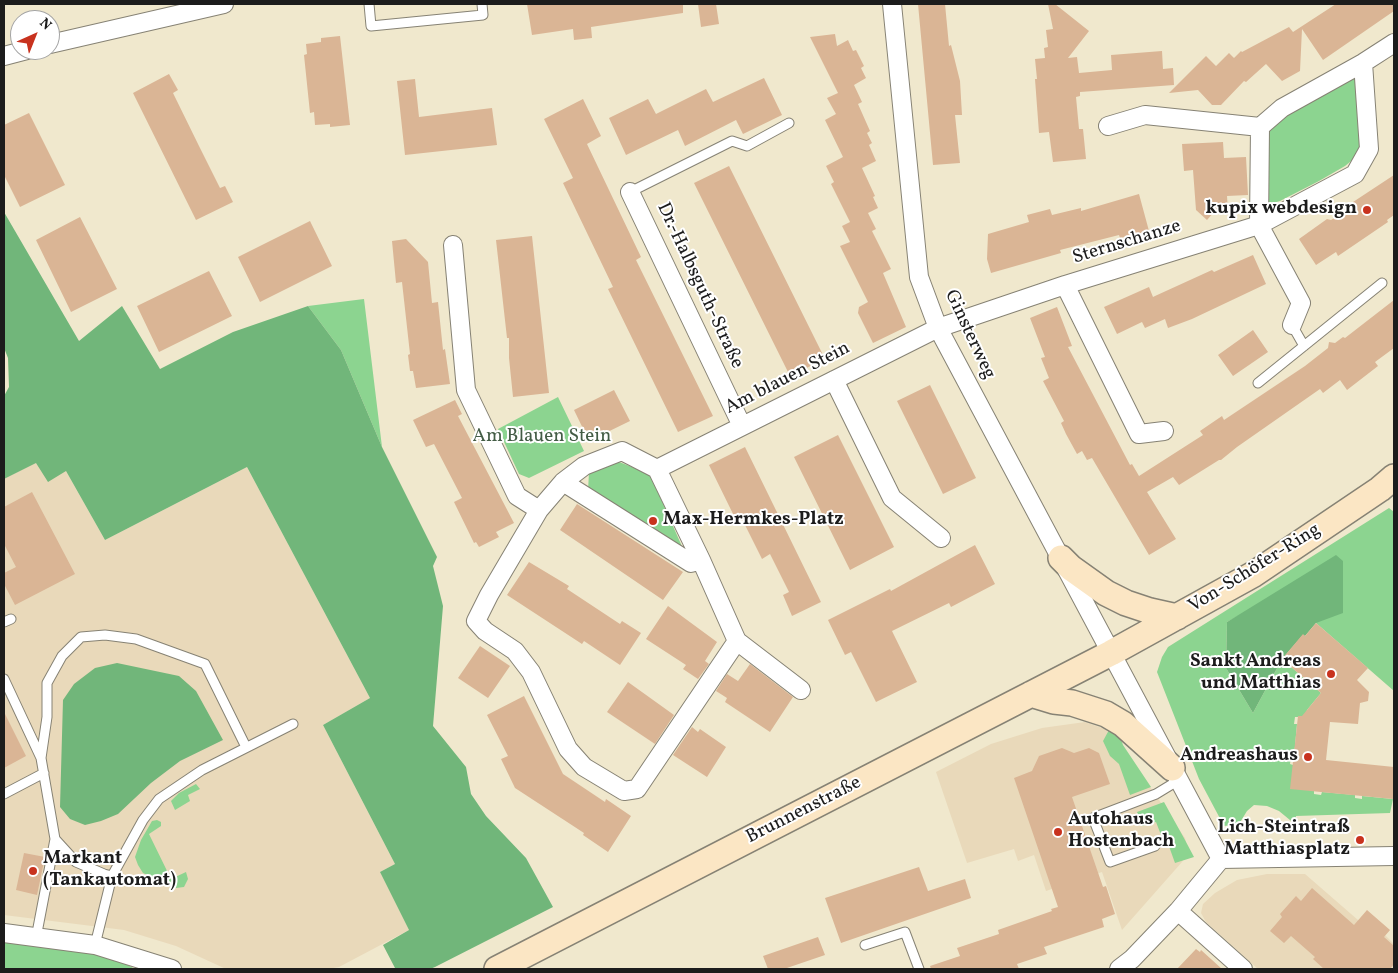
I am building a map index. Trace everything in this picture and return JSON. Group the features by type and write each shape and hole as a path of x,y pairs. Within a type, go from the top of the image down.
{"main road":[{"name":"Von-Schöfer-Ring","path":"1112,653 1254,574 1380,489 1394,477"},
{"path":"1061,558 1093,584 1119,600 1150,612 1177,617"},
{"name":"Brunnenstraße","path":"497,969 1112,653"},
{"path":"1031,694 1072,703 1106,714 1129,729 1176,774"}],"street":[{"path":"60,42 224,4"},
{"name":"Ginsterweg","path":"892,4 920,277 938,328 1221,859"},
{"path":"1108,126 1145,115 1260,127 1282,108 1363,63 1394,43"},
{"name":"Sternschanze","path":"938,328 1065,285 1259,225 1355,174 1369,149 1363,63"},
{"path":"1260,127 1259,225 1301,303 1292,325"},
{"name":"Dr.-Halbsguth-Straße","path":"630,192 742,426"},
{"path":"453,244 466,390 517,496 539,510"},
{"name":"Sternschanze","path":"1065,285 1139,434 1164,431"},
{"name":"Am blauen Stein","path":"657,469 938,328"},
{"path":"834,380 892,498 941,538"},
{"path":"737,642 637,789 624,790 584,767 568,749 531,672 515,651 485,631 476,621 489,595 539,510 563,482 584,466 622,451 657,469 701,560 737,642 802,690"},
{"path":"563,482 691,563 701,560"},
{"path":"1119,969 1132,959 1178,911 1221,859 1394,856"},
{"path":"1178,911 1243,969"},
{"path":"4,934 95,945 172,969"}],"lane":[{"path":"369,4 371,26 483,15 482,4"},
{"path":"630,192 732,142 746,146 789,123"},
{"path":"1258,383 1382,283"},
{"path":"1292,325 1304,346"},
{"path":"41,758 47,717 47,683 62,656 81,637 105,635 136,638 205,664 246,747"},
{"path":"4,679 41,758 55,839 36,938"},
{"path":"95,945 112,876 143,820 158,800 202,770 293,724"},
{"path":"4,794 44,773"},
{"path":"1155,846 1110,862 1093,818 1156,794 1176,774"},
{"path":"55,839 76,862 112,876"},
{"path":"865,945 905,932 919,969"}],"shaded area":[{"path":"36,462 66,471 105,540 247,467 370,698 323,725 395,864 380,872 409,930 339,967 328,969 226,969 176,946 124,930 4,915 4,479"},
{"path":"1085,722 1105,729 1118,740 1185,838 1188,851 1182,862 1122,930 1102,872 1046,891 1034,855 1018,861 1014,849 967,863 936,772 991,744 1042,728"},
{"path":"1267,874 1305,874 1358,920 1390,930 1385,935 1394,944 1394,966 1391,969 1258,969 1206,922 1201,913 1203,904 1215,893 1237,880"}],"green space":[{"path":"1352,77 1355,78 1360,137 1359,150 1355,158 1319,181 1280,201 1268,203 1266,146 1268,135 1275,121"},
{"path":"4,212 79,341 122,306 160,369 233,332 308,306 341,350 382,447 437,557 433,566 443,606 433,726 466,767 471,794 486,816 526,858 553,907 430,969 395,968 383,945 409,930 380,872 395,864 323,725 370,698 247,467 105,540 66,471 48,482 36,463 4,479 4,396 9,387 8,358 4,348"},
{"path":"364,299 382,447 341,350 308,306"},
{"name":"Am Blauen Stein","path":"558,397 584,451 529,478 519,474 498,429"},
{"name":"Max-Hermkes-Platz","path":"614,460 650,474 684,551 588,491 589,472"},
{"path":"1389,508 1394,512 1394,691 1316,623 1249,610 1227,622 1226,668 1253,713 1282,659 1321,693 1307,710 1306,717 1295,717 1294,724 1297,724 1294,757 1291,757 1290,764 1293,765 1314,791 1314,794 1321,795 1322,792 1355,795 1355,798 1362,799 1362,796 1393,799 1390,813 1296,816 1296,825 1279,811 1267,806 1254,805 1247,811 1239,824 1224,826 1199,779 1157,672 1162,657 1168,647"},
{"path":"1336,555 1343,561 1343,613 1316,623 1305,636 1303,635 1282,659 1253,713 1226,668 1227,622"},
{"path":"117,663 179,676 196,691 223,740 180,761 151,783 118,814 85,825 70,819 60,807 63,700 74,684 95,668"},
{"path":"1109,730 1117,735 1151,787 1130,795 1119,764 1110,756 1103,741"},
{"path":"196,784 200,789 188,795 190,801 175,810 171,801 179,793"},
{"path":"1164,802 1194,857 1175,863 1166,838 1161,835 1156,822 1142,826 1137,812"},
{"path":"157,820 161,822 161,826 149,834 171,879 186,872 188,879 184,887 176,888 143,873 138,865 135,857 141,840 152,821"},
{"path":"4,940 111,956 135,969 4,969"}],"building":[{"path":"527,4 683,4 683,13 591,27 592,38 574,40 573,29 532,35"},
{"path":"698,4 716,4 719,24 701,27"},
{"path":"918,4 945,4 949,46 951,45 960,81 962,115 955,115 960,163 933,165"},
{"path":"1048,4 1055,4 1089,31 1068,58 1077,57 1079,73 1112,70 1111,55 1162,51 1163,69 1173,68 1174,85 1080,92 1080,96 1076,97 1079,129 1083,129 1086,159 1053,162 1049,132 1039,133 1035,59 1045,58 1044,48 1048,47 1046,30 1053,29"},
{"path":"1336,4 1394,4 1394,11 1323,60 1302,29 1300,71 1282,81 1266,64 1246,82 1244,81 1221,105 1212,105 1198,90 1169,93 1206,56 1216,66 1229,53 1234,58 1241,51 1289,27 1293,32"},
{"path":"835,34 837,46 848,40 853,51 856,50 864,66 861,68 866,78 854,85 862,102 858,104 870,131 867,133 872,143 869,145 876,161 862,168 875,196 873,197 878,208 868,213 876,229 872,231 891,269 883,273 906,327 873,343 858,313 859,307 868,302 840,246 850,242 842,226 850,222 831,184 834,182 826,166 843,157 825,120 836,114 827,98 838,93 810,37"},
{"path":"340,36 350,125 330,127 330,124 315,125 314,112 310,113 304,55 307,54 306,44 321,42 321,38"},
{"path":"169,74 178,90 173,93 220,188 225,186 233,202 196,220 133,93"},
{"path":"764,78 782,115 743,134 736,120 685,146 678,130 626,155 609,118 648,99 656,114 706,89 713,102"},
{"path":"415,79 419,117 492,108 497,145 405,155 397,81"},
{"path":"583,99 601,136 587,144 641,257 636,260 713,416 678,432 608,289 613,287 563,183 573,178 544,119"},
{"path":"29,113 65,185 20,207 4,175 4,125"},
{"path":"1223,142 1224,158 1246,157 1248,195 1227,196 1228,212 1214,212 1207,220 1196,210 1193,170 1184,171 1182,144"},
{"path":"729,166 825,359 790,376 694,183"},
{"path":"1394,175 1394,215 1387,220 1388,222 1338,256 1336,252 1316,265 1299,239 1327,219 1331,220 1352,206 1350,204"},
{"path":"1139,194 1149,231 1120,238 1119,235 1060,250 1061,253 991,273 987,259 988,234 1029,222 1027,215 1050,209 1052,215 1081,208 1081,211"},
{"path":"80,217 117,289 71,312 36,240"},
{"path":"310,221 332,266 260,302 238,257"},
{"path":"532,236 549,393 513,397 509,338 507,338 496,240"},
{"path":"406,239 428,262 432,303 438,302 443,350 445,349 450,384 416,388 413,371 410,371 408,355 410,354 402,282 396,283 392,241"},
{"path":"1253,255 1266,284 1192,319 1168,328 1165,319 1145,328 1142,322 1117,334 1104,307 1149,287 1153,297 1212,270 1214,272"},
{"path":"209,271 232,316 159,352 137,306"},
{"path":"1394,300 1394,348 1375,362 1378,366 1347,390 1340,380 1323,393 1320,389 1221,460 1179,485 1173,477 1147,492 1176,539 1149,555 1092,458 1087,460 1082,451 1077,454 1066,434 1061,423 1064,421 1043,381 1049,378 1041,358 1045,357 1030,318 1057,307 1072,346 1068,347 1130,465 1132,464 1139,476 1203,435 1200,431 1222,416 1224,420 1305,366 1328,348 1329,342 1335,343 1343,337 1345,338"},
{"path":"1253,330 1268,352 1233,376 1218,355"},
{"path":"930,385 976,478 943,494 897,401"},
{"path":"614,390 630,421 589,441 574,410"},
{"path":"455,400 462,414 458,416 514,523 496,532 499,537 479,547 476,542 474,543 454,502 462,498 434,444 426,447 413,420"},
{"path":"838,435 894,547 850,570 794,457"},
{"path":"745,447 821,602 792,616 783,595 789,592 770,554 762,559 740,515 735,518 709,465"},
{"path":"32,492 75,574 15,605 4,584 4,573 16,567 4,544 4,507"},
{"path":"577,504 683,572 663,600 560,530"},
{"path":"975,545 995,584 951,607 949,603 892,631 917,682 876,702 851,652 845,655 828,620 890,589 891,591"},
{"path":"529,562 569,586 567,589 620,624 622,621 641,633 620,665 584,641 582,644 507,595"},
{"path":"668,606 717,642 705,661 709,664 698,679 683,669 686,665 646,639"},
{"path":"1316,623 1368,668 1357,680 1369,692 1368,701 1360,703 1358,724 1330,722 1326,760 1394,767 1393,799 1290,789 1298,716 1302,716 1321,693 1282,659 1303,634 1305,636"},
{"path":"480,646 510,666 488,698 458,678"},
{"path":"750,664 793,697 770,732 725,702 727,698 716,691 727,674 738,681"},
{"path":"628,682 674,715 655,744 607,712"},
{"path":"524,696 563,774 605,802 606,799 631,816 608,852 583,835 584,833 515,788 501,759 508,756 487,715"},
{"path":"4,712 26,756 4,768"},
{"path":"692,727 698,732 700,729 726,747 707,777 673,755"},
{"path":"1062,748 1074,753 1089,748 1099,753 1110,784 1072,797 1103,887 1106,886 1115,914 1102,919 1104,927 1044,947 1047,954 1017,964 1019,969 931,969 930,966 960,956 957,948 999,934 998,930 1052,911 1051,909 1058,907 1014,778 1032,771 1039,756"},
{"path":"24,853 45,857 37,895 16,890"},
{"path":"919,867 928,891 965,879 971,898 841,943 825,898"},
{"path":"1312,888 1354,925 1367,910 1390,930 1384,937 1394,946 1394,964 1390,969 1324,969 1313,959 1315,957 1291,936 1284,943 1270,931 1282,917 1280,914 1296,896 1301,901"},
{"path":"818,937 825,955 784,969 768,969 763,956"},
{"path":"1196,949 1200,952 1201,950 1222,969 1177,969"}],"place":[{"name":"kupix webdesign","path":"1367,210"},
{"name":"Max-Hermkes-Platz","path":"653,521"},
{"name":"Sankt Andreas und Matthias","path":"1331,674"},
{"name":"Andreashaus","path":"1308,757"},
{"name":"Autohaus Hostenbach","path":"1058,832"},
{"name":"Lich-Steintraß Matthiasplatz","path":"1360,840"},
{"name":"Markant (Tankautomat)","path":"33,871"}]}
